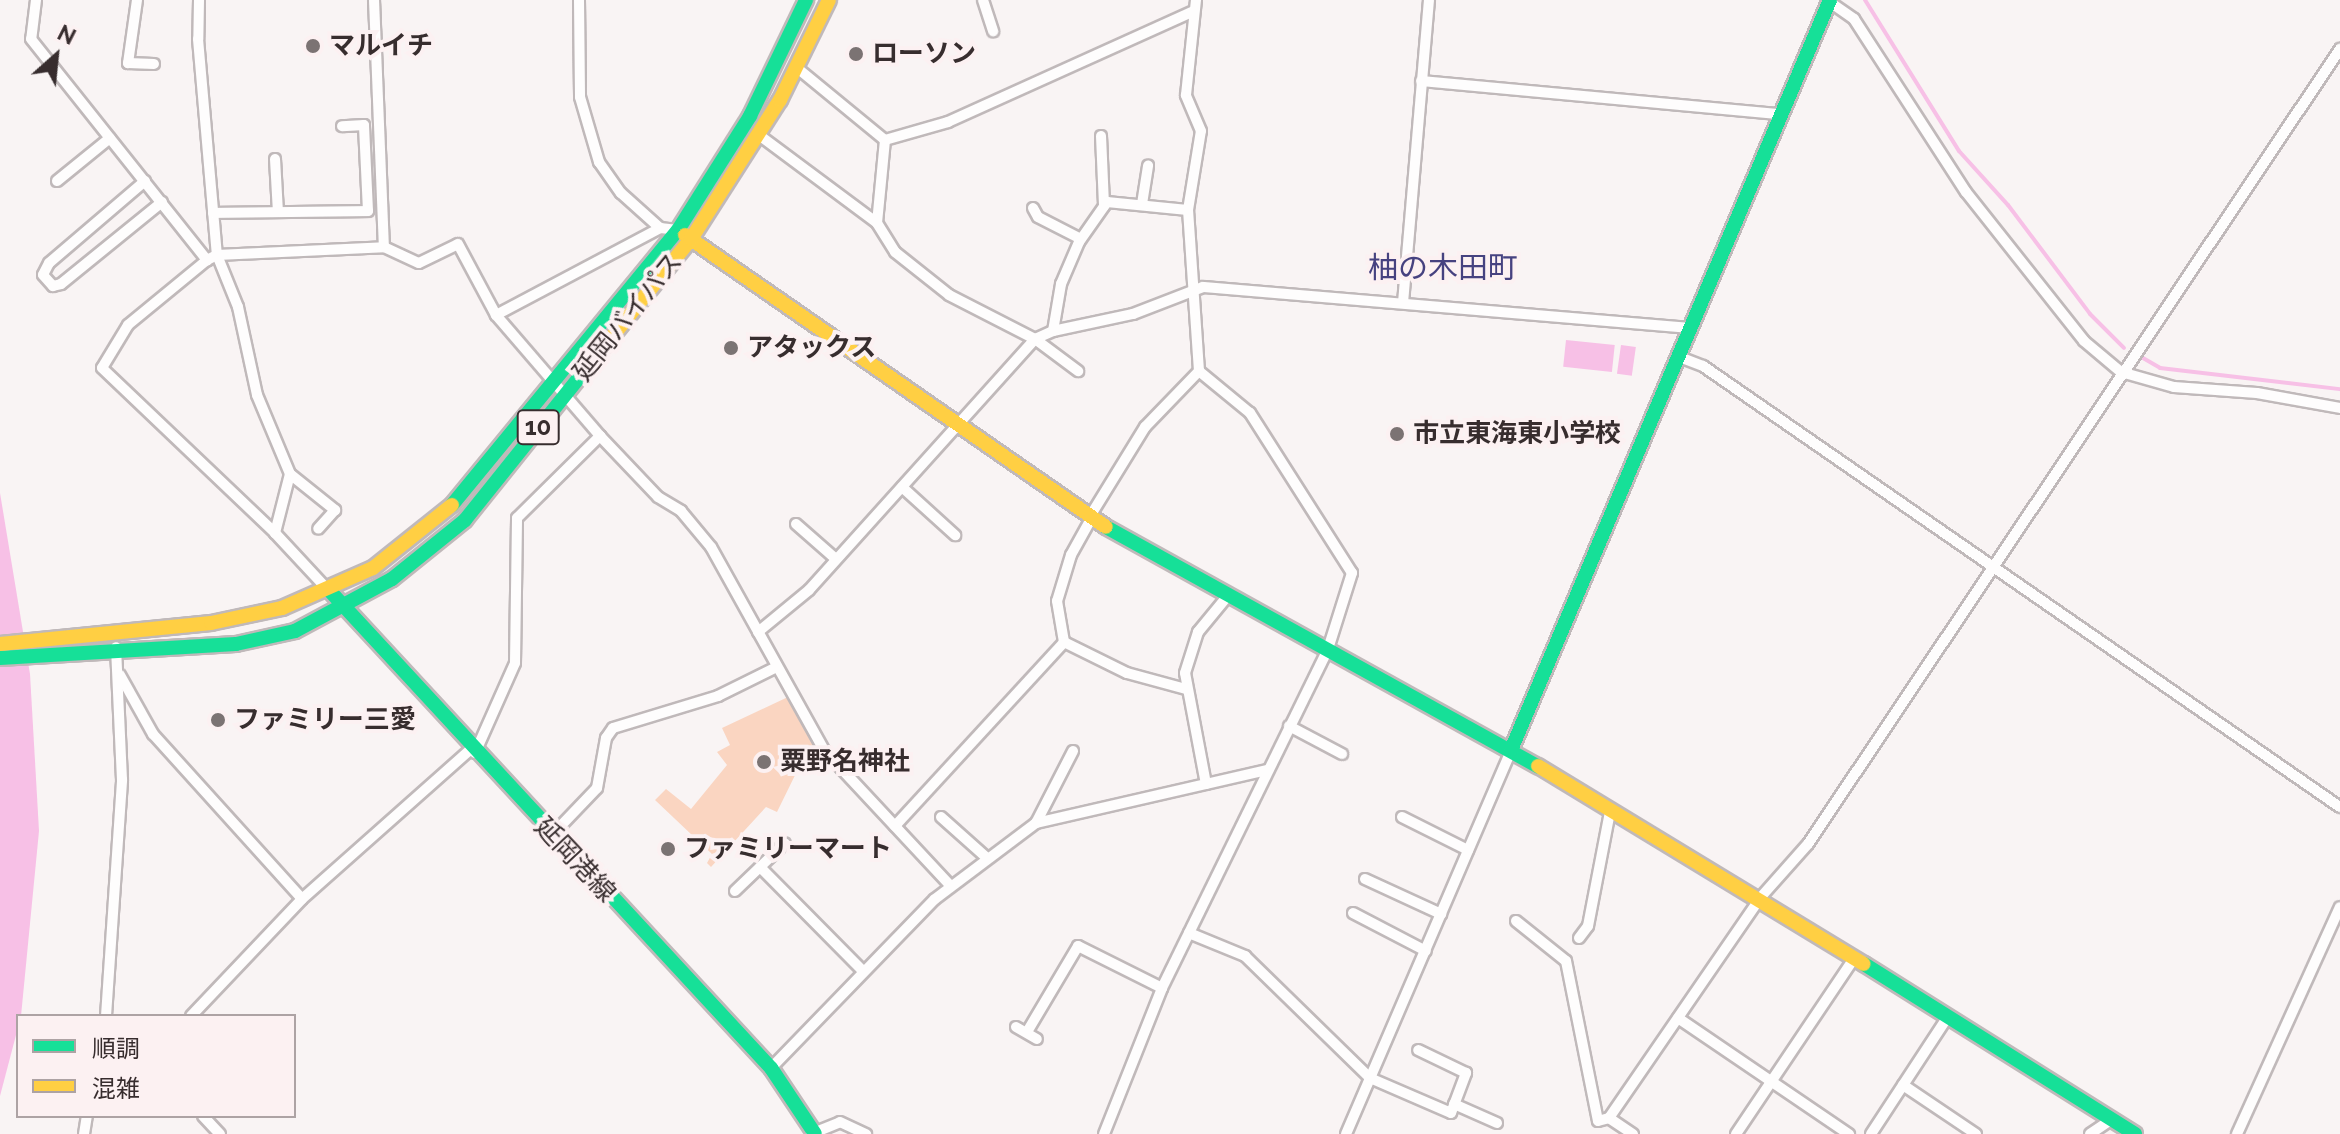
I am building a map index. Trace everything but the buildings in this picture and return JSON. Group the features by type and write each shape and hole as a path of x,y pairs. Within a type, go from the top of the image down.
{"main road":[{"name":"延岡バイパス","path":"0,658 98,643 115,633 211,623 282,608 329,590 373,568 434,522 473,484 554,382 684,234 750,116 806,0"},
{"name":"延岡バイパス","path":"0,644 98,643 116,649 236,644 295,631 345,609 392,579 465,520 565,395 759,135 829,0"},
{"path":"1511,750 1829,1"},
{"path":"684,234 1090,518 1226,598 1328,649 1511,750 1610,812 1760,898 2135,1134"},
{"name":"延岡港線","path":"329,590 473,751 771,1068 793,1094 813,1133"}],"street":[{"path":"36,0 31,39 162,202 212,258 238,307 257,395 290,474 335,510 318,529"},
{"path":"137,0 128,63 154,64"},
{"path":"199,0 213,213 212,258"},
{"path":"374,0 384,247"},
{"path":"579,0 580,97 599,162 621,193 660,228 684,234"},
{"path":"983,0 993,31"},
{"path":"1403,303 1429,0"},
{"path":"1829,1 1854,19 1966,192 2084,341 2121,372 2174,387 2257,393 2340,408"},
{"path":"885,140 948,122 1195,6"},
{"path":"1064,642 1057,601 1071,555 1145,427 1199,371 1188,210 1201,131 1186,95 1195,6"},
{"path":"1516,921 1566,961 1598,1121 1609,1118 1760,898 1808,844 1990,567 2340,49"},
{"path":"796,67 885,140"},
{"path":"1421,81 1780,114"},
{"path":"213,213 368,211 364,125 342,126"},
{"path":"759,135 877,223 895,252 949,295 1035,339 1078,371"},
{"path":"1101,136 1104,206"},
{"path":"57,181 110,138"},
{"path":"877,223 885,140"},
{"path":"275,159 278,212"},
{"path":"1142,204 1148,165"},
{"path":"145,181 49,263 43,275 53,286 61,284 162,202"},
{"path":"1053,331 1053,310 1081,239 1107,202 1188,210"},
{"path":"1033,208 1038,217 1081,239"},
{"path":"496,315 660,228"},
{"path":"329,590 275,533 102,368 128,325 212,258 384,247 419,263 458,244 496,315 600,436 658,497 696,526 726,568 824,750 950,885"},
{"path":"758,632 836,559 1035,339 1053,331 1133,314 1203,287 1688,328"},
{"path":"1677,356 1703,366 2340,807"},
{"path":"1104,1134 1162,988 1328,649 1352,573 1250,413 1199,371"},
{"path":"193,1014 302,899 473,751 515,663 517,518 600,436"},
{"path":"275,533 290,474"},
{"path":"902,487 955,535"},
{"path":"796,524 836,559"},
{"path":"1206,784 1186,689 1190,646 1205,619 1226,598"},
{"path":"106,1014 120,840 115,633"},
{"path":"1064,642 1127,673 1186,689"},
{"path":"895,826 1064,642"},
{"path":"552,835 597,788 606,738 613,728 718,696 777,667"},
{"path":"117,670 153,734 302,899"},
{"path":"1289,726 1342,754"},
{"path":"1346,1134 1511,750"},
{"path":"1036,823 1073,751"},
{"path":"771,1068 950,885 1036,823 1267,770"},
{"path":"1579,938 1588,926 1610,812"},
{"path":"941,817 987,858"},
{"path":"1402,817 1468,850"},
{"path":"735,891 785,843"},
{"path":"760,867 863,971"},
{"path":"1365,879 1441,914"},
{"path":"2237,1134 2340,907"},
{"path":"1353,913 1426,951"},
{"path":"1189,933 1245,956 1370,1078 1451,1113 1466,1073 1418,1050"},
{"path":"1016,1027 1032,1036 1078,946 1162,988"},
{"path":"1736,1134 1769,1080 1855,957"},
{"path":"1871,1134 1949,1015"},
{"path":"1678,1018 1849,1134"},
{"path":"1903,1085 1976,1134"},
{"path":"1454,1104 1497,1123"},
{"path":"205,1118 220,1134"},
{"path":"1609,1118 1633,1134"},
{"path":"2090,1134 2112,1119"},
{"path":"813,1133 840,1122 866,1134"}],"shaded area":[{"path":"1566,340 1615,345 1612,372 1563,367"},
{"path":"1621,345 1636,347 1632,376 1617,374"},
{"path":"0,493 30,674 39,831 21,1014 16,1014 16,1035 0,1096"},
{"path":"788,697 817,746 802,761 777,812 766,807 711,867 707,863 712,854 655,800 666,789 691,809 727,765 717,752 730,745 722,728"}],"waterway":[{"path":"1865,0 1959,151 2008,205 2090,314 2124,348"},
{"path":"2143,358 2160,368 2340,389"}],"traffic: fast":[{"path":"452,505 678,230 750,116 806,0"},
{"path":"1511,750 1830,0"},
{"path":"0,658 236,644 295,631 392,579 465,520 607,343"},
{"path":"1106,527 1538,766"},
{"path":"329,590 771,1068 815,1134"},
{"path":"1864,964 2135,1134"}],"traffic: slow":[{"path":"607,343 691,239 780,100 829,0"},
{"path":"685,235 1106,527"},
{"path":"0,644 211,623 282,608 373,568 452,505"},
{"path":"1538,766 1864,964"}],"place":[{"name":"マルイチ","path":"313,46"},
{"name":"ローソン","path":"856,54"},
{"name":"アタックス","path":"731,348"},
{"name":"市立東海東小学校","path":"1397,434"},
{"name":"ファミリー三愛","path":"218,720"},
{"name":"粟野名神社","path":"764,762"},
{"name":"ファミリーマート","path":"668,849"}],"district":[{"name":"柚の木田町","path":"1443,268"}]}
